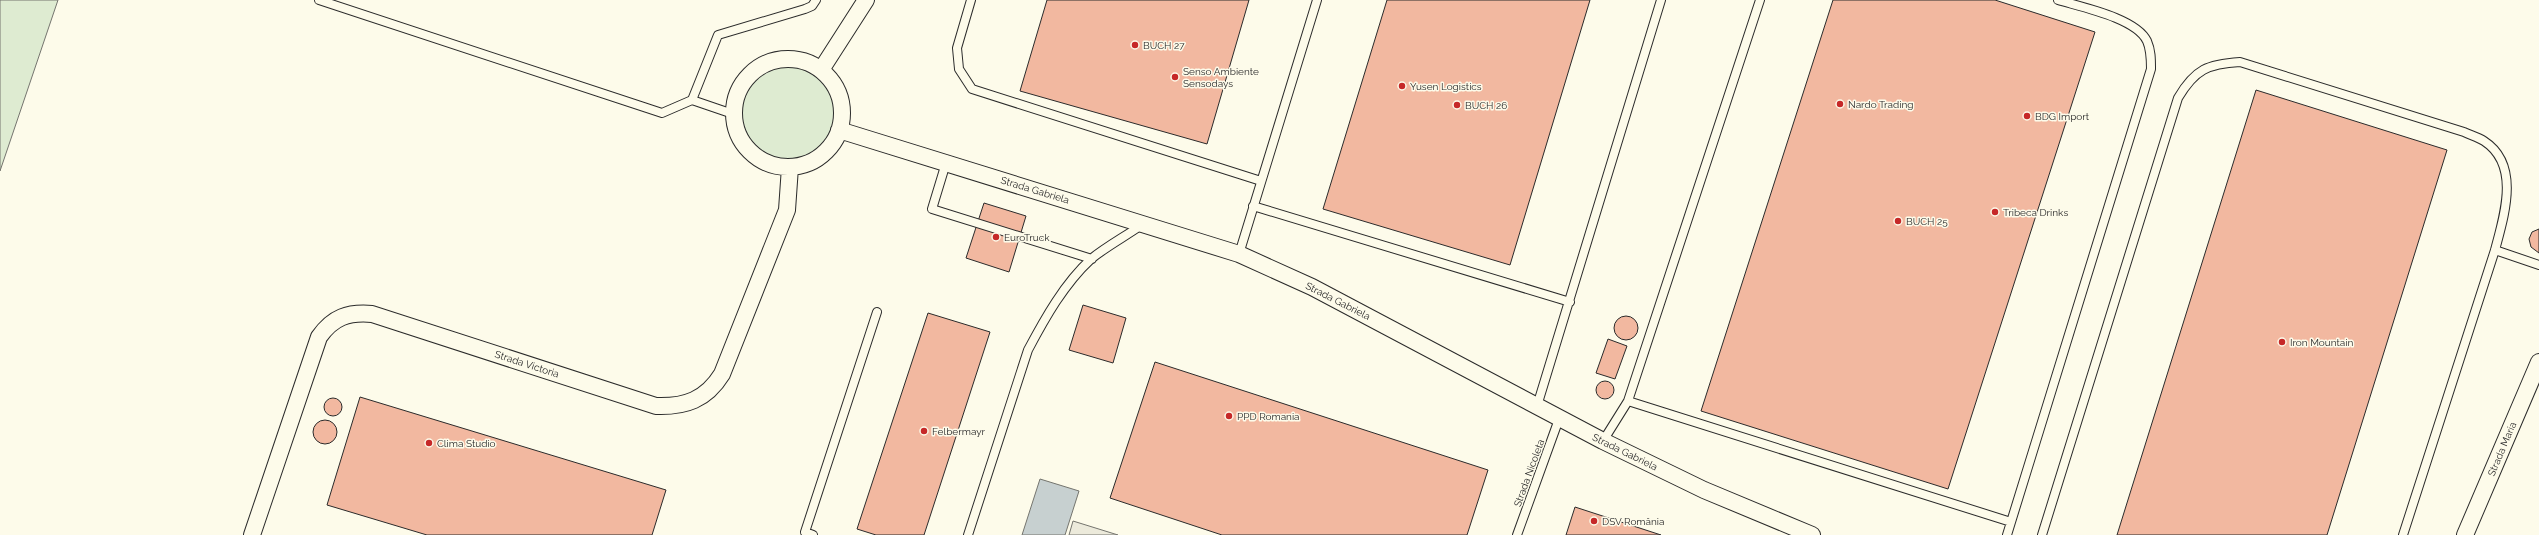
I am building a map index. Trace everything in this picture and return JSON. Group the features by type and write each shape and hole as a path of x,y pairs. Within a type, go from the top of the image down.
{"street":[{"path":"821,70 866,0"},
{"path":"789,59 806,62 821,70 833,83 840,97 842,114 839,130 826,152 803,165 790,167 776,166 762,161 750,153 741,141 733,114 736,97 744,81 756,69 767,64 789,59"},
{"name":"Strada Gabriela","path":"839,130 1239,254 1312,287 1603,441 1704,490 1812,535"},
{"name":"Strada Victoria","path":"252,535 319,337 334,320 344,316 357,313 372,314 656,406 685,405 701,397 715,385 722,374 787,210 790,167"},
{"name":"Strada Maria","path":"2465,535 2539,362"}],"lane":[{"path":"320,0 658,113 667,112 692,100 718,35 805,9 812,6 816,0"},
{"path":"971,0 957,48 959,70 972,89 1261,181"},
{"path":"1239,254 1317,0"},
{"path":"1537,406 1661,0"},
{"path":"1603,441 1628,401 1760,0"},
{"path":"2007,535 2152,69 2151,51 2146,40 2134,27 2117,19 2058,0"},
{"path":"2042,535 2178,98 2187,82 2200,71 2218,63 2240,62 2420,118 2484,141 2498,153 2505,171 2505,209 2495,250 2403,535"},
{"path":"692,100 733,114"},
{"path":"946,163 932,209 1092,258"},
{"path":"1254,206 1570,302"},
{"path":"968,535 1028,350 1042,323 1063,292 1092,258 1143,224"},
{"path":"2495,250 2539,265"},
{"path":"813,535 805,532 877,312"},
{"path":"1628,401 2011,522"},
{"name":"Strada Nicoleta","path":"1517,535 1559,419"}],"green space":[{"path":"0,0 58,0 0,171"},
{"path":"788,59 809,63 826,75 838,92 842,113 838,134 826,151 809,163 788,167 767,163 750,151 738,134 734,113 738,92 750,75 767,63"}],"shaded area":[{"path":"1040,479 1079,491 1065,535 1022,535"},
{"path":"1073,521 1118,535 1069,535"}],"building":[{"name":"BUCH 27","path":"1047,0 1249,0 1207,144 1020,91"},
{"name":"BUCH 26","path":"1387,0 1590,0 1510,265 1323,209"},
{"name":"BUCH 25","path":"1833,0 1995,0 2095,32 1948,489 1701,411"},
{"name":"Iron Mountain","path":"2256,90 2447,150 2327,535 2117,535"},
{"name":"EuroTruck","path":"984,203 1026,216 1009,272 966,258"},
{"path":"2539,229 2539,253 2531,247 2529,239 2532,232"},
{"path":"1083,305 1126,318 1113,363 1069,350"},
{"name":"Felbermayr","path":"928,313 990,332 924,535 876,535 857,529"},
{"path":"1626,316 1635,319 1638,328 1635,337 1626,340 1617,337 1614,328 1617,319"},
{"path":"1608,339 1627,346 1615,379 1596,373"},
{"name":"PPD Romania","path":"1155,362 1488,470 1467,535 1222,535 1110,498"},
{"path":"1601,381 1609,381 1614,386 1612,397 1609,399 1601,399 1596,394 1596,386"},
{"name":"Clima Studio","path":"360,397 666,490 652,535 427,535 327,505"},
{"path":"329,398 337,398 342,403 340,414 337,416 329,416 324,411 324,403"},
{"path":"325,420 334,423 337,432 334,441 325,444 316,441 313,432 316,423"},
{"name":"DSV România","path":"1575,507 1661,535 1566,535"}],"place":[{"name":"BUCH 27","path":"1135,45"},
{"name":"Senso Ambiente Sensodays","path":"1175,77"},
{"name":"Yusen Logistics","path":"1402,86"},
{"name":"Nardo Trading","path":"1840,104"},
{"name":"BUCH 26","path":"1457,105"},
{"name":"BDG Import","path":"2027,116"},
{"name":"Tribeca Drinks","path":"1995,212"},
{"name":"BUCH 25","path":"1898,221"},
{"name":"EuroTruck","path":"996,237"},
{"name":"Iron Mountain","path":"2282,342"},
{"name":"PPD Romania","path":"1229,416"},
{"name":"Felbermayr","path":"924,431"},
{"name":"Clima Studio","path":"429,443"},
{"name":"DSV România","path":"1594,521"}]}
